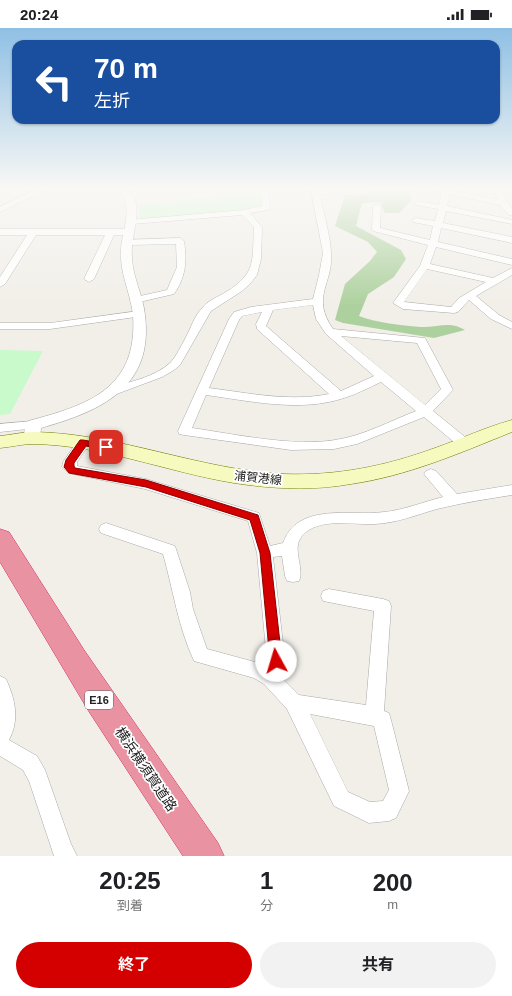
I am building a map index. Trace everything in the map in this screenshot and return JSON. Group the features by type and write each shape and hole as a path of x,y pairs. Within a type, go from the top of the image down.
{"highway":[{"name":"横浜横須賀道路","path":"0,539 39,605 95,692 205,856"},
{"name":"横浜横須賀道路","path":"0,560 113,745 188,856"}],"main road":[{"name":"浦賀港線","path":"0,442 32,432 233,476 270,480 302,481 332,480 365,476 395,468 512,426"}],"street":[{"path":"114,392 126,378 133,365 138,352 140,339 139,314 126,258 129,229"},
{"path":"0,232 110,233 148,229"},
{"path":"0,428 32,432 114,392 170,368 192,337 204,311 213,304 238,290 251,279 258,263 258,229"},
{"path":"323,229 328,253 317,301 322,319 330,332 382,377 465,444"},
{"path":"376,229 433,244 512,262"},
{"path":"437,229 425,266 398,303 403,306 454,310 463,300 512,271"},
{"path":"456,229 512,240"},
{"path":"0,284 33,232"},
{"path":"129,232 180,241 183,263 171,292 136,300"},
{"path":"89,279 110,233"},
{"path":"425,266 494,281"},
{"path":"470,296 495,316 512,326"},
{"path":"317,301 238,314 234,319 184,431 291,446 334,445 352,441 425,412 447,390 421,340 330,332"},
{"path":"269,308 261,324 262,327 339,396"},
{"path":"0,326 50,326 139,314"},
{"path":"202,391 289,401 328,398 339,396 382,377"},
{"path":"83,443 70,462 69,467 72,470 146,484 254,517 265,553 276,661 270,678"},
{"path":"431,474 454,500"},
{"path":"293,576 289,557 293,537 300,528 312,522 352,518 384,518 454,500 512,490"},
{"path":"106,529 170,550 182,592 185,609 200,655 259,671 270,678 294,703 341,799 369,812 389,811 399,791 382,720 374,716 294,703"},
{"path":"265,553 290,548"},
{"path":"329,596 383,606 374,716"},
{"path":"0,686 7,720 4,731 0,737"},
{"path":"0,745 30,762 38,777 63,854"}],"green space":[{"path":"340,229 361,229 401,250 406,259 394,277 368,294 359,316 374,320 420,327 454,325 465,330 434,338 343,323 335,320 345,284 370,261 377,252 368,242"},
{"path":"0,350 43,351 10,414 0,415"}],"route":[{"path":"106,447 83,443 70,462 69,467 72,470 136,481 254,517 265,553 276,661"}]}
